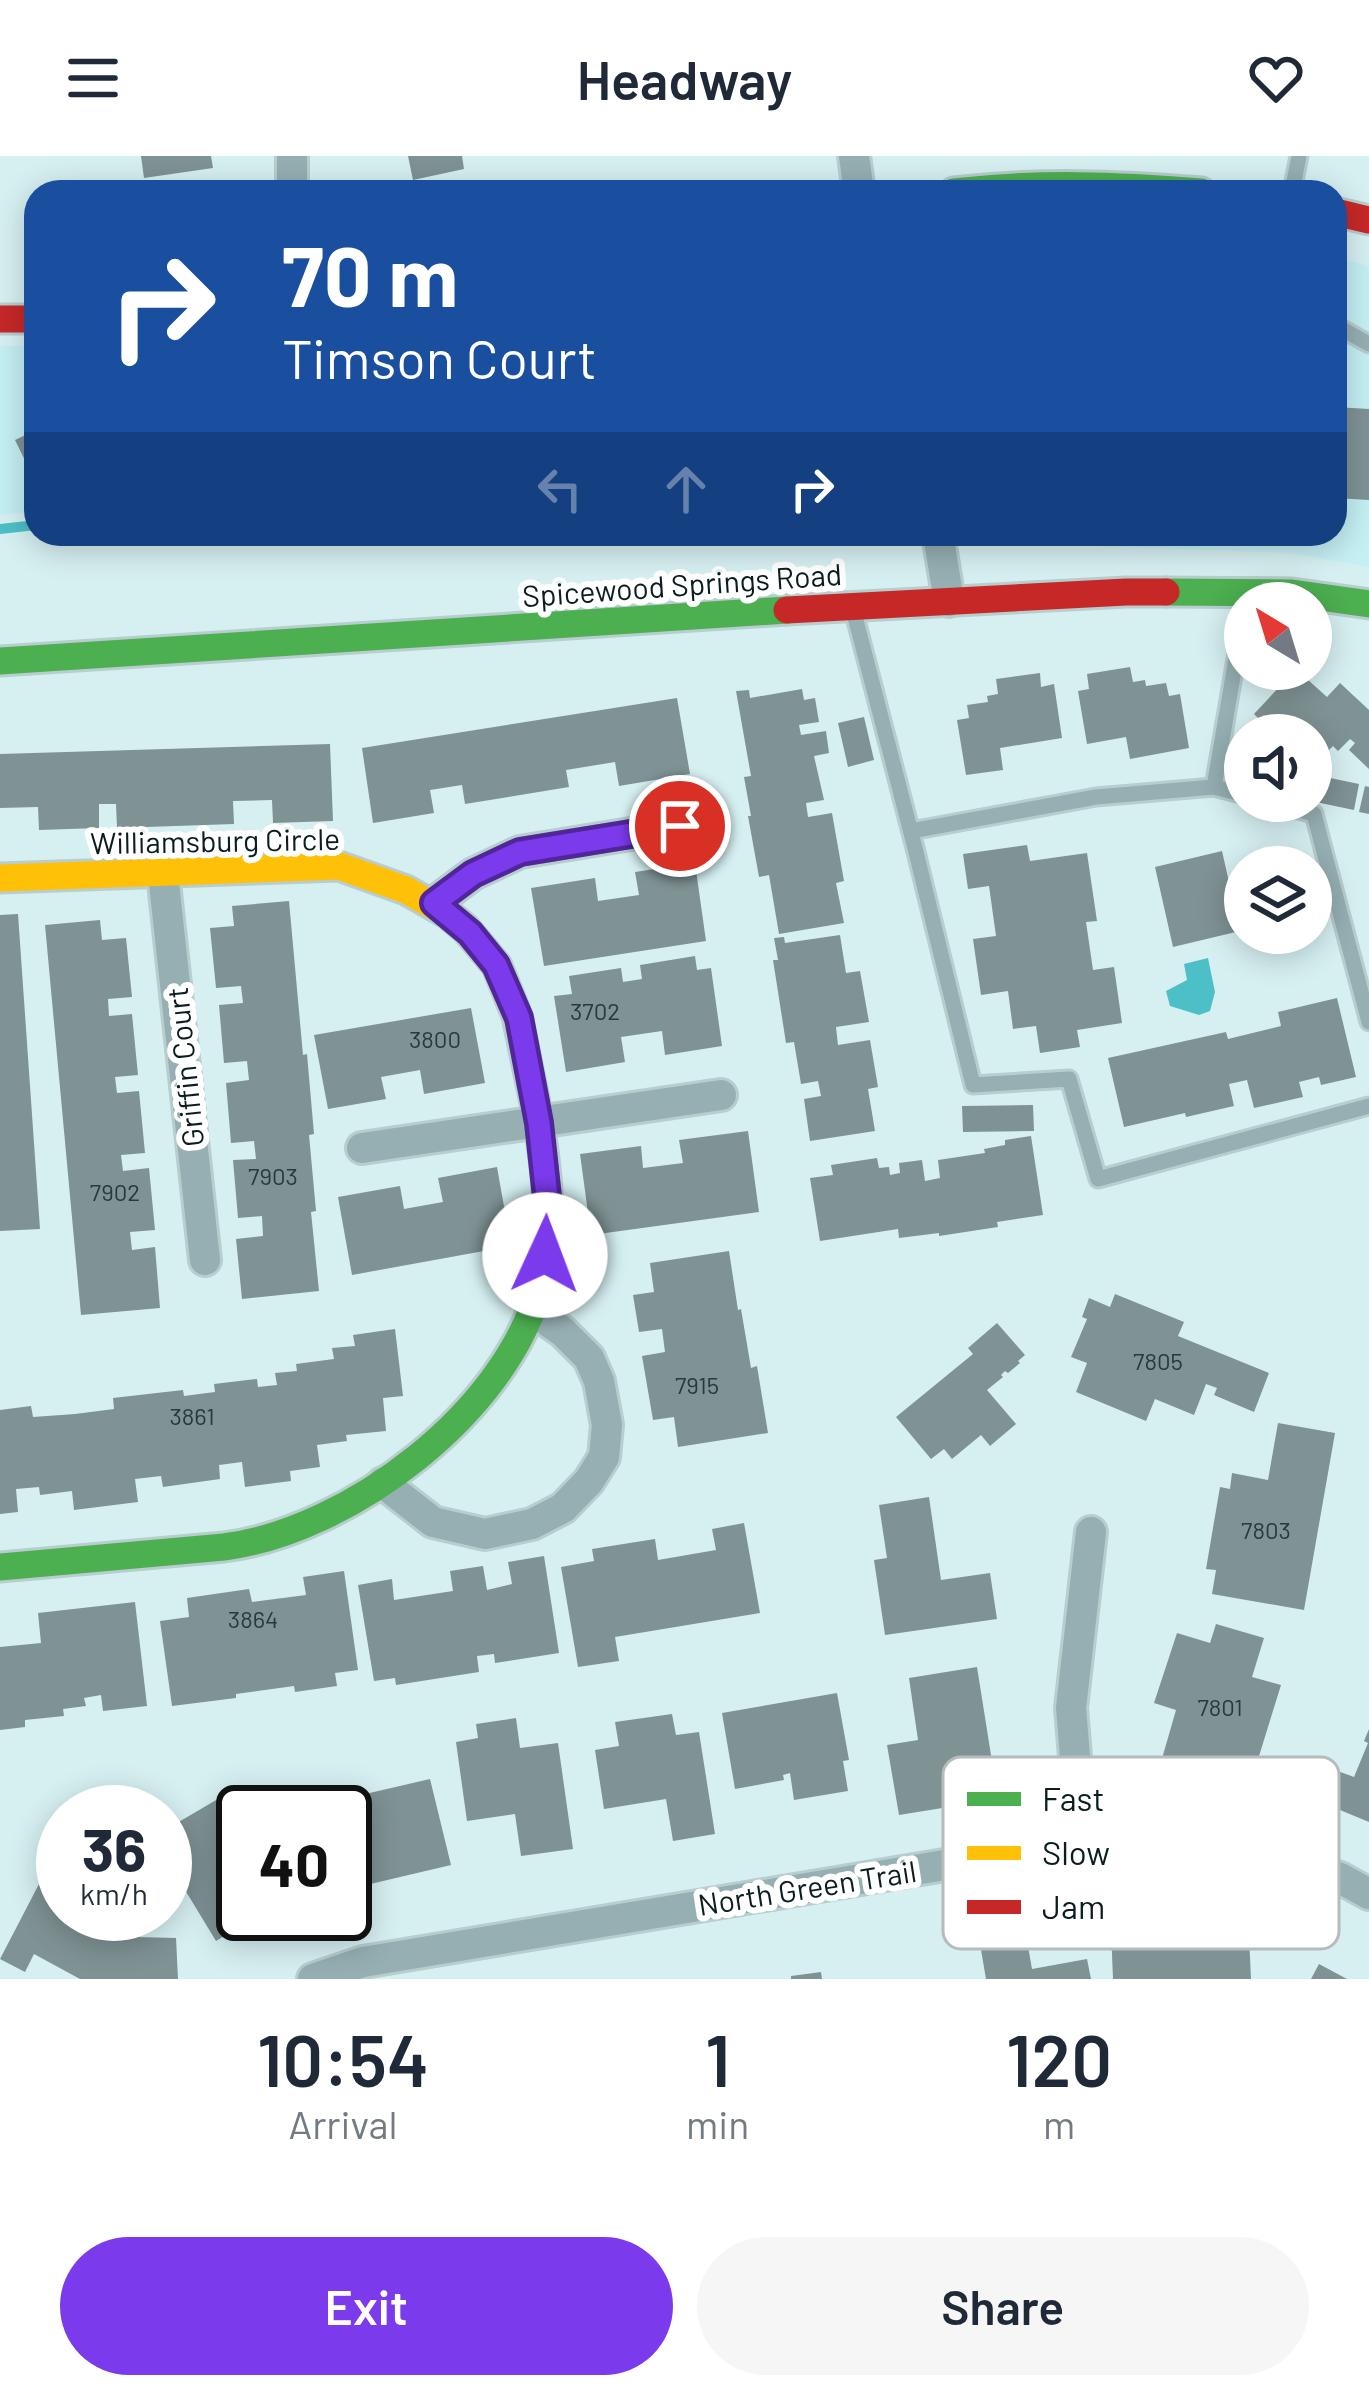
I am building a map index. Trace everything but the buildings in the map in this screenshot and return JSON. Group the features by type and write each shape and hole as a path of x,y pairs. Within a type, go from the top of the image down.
{"main road":[{"path":"1097,180 1145,180"},
{"name":"Spicewood Springs Road","path":"0,661 1126,592 1224,599"},
{"name":"Spicewood Springs Road","path":"1332,599 1369,604"},
{"name":"Williamsburg Circle","path":"0,878 340,866 387,880 434,903 470,933 496,965 519,1018 539,1123 547,1216 545,1255 532,1310 506,1363 472,1403 383,1484 319,1520 248,1544 0,1567"}],"street":[{"path":"940,546 949,601"},
{"path":"434,903 473,874 520,852 680,826"},
{"name":"Griffin Court","path":"163,874 205,1260"},
{"path":"362,1148 721,1095"},
{"path":"383,1484 433,1522 485,1534 532,1524 563,1508 589,1481 604,1456 608,1425 599,1381 589,1358 532,1310"},
{"path":"1075,1757 1071,1708 1091,1532"},
{"name":"North Green Trail","path":"314,1979 363,1961 943,1865"},
{"name":"North Green Trail","path":"1339,1878 1369,1894"}],"lane":[{"path":"852,606 973,1085 1069,1079 1098,1179 1369,1106"},
{"path":"1214,787 1231,690"},
{"path":"911,831 1096,797 1224,790"},
{"path":"1316,822 1369,1022"}],"shaded area":[{"path":"1347,260 1369,266 1369,567 1291,553 1096,546 1347,546"},
{"path":"0,346 24,346 24,512 0,515"}],"water":[{"path":"1208,958 1215,992 1210,1011 1199,1015 1170,1006 1166,991 1187,980 1184,964"}],"waterway":[{"path":"0,529 24,526"}],"traffic: fast":[{"path":"1166,592 1292,593 1369,604"},
{"path":"0,661 787,610"},
{"path":"0,1567 224,1547 272,1536 322,1517 417,1457 495,1377 522,1332 540,1285 548,1199 537,1113"}],"traffic: slow":[{"path":"0,878 339,866 406,890 466,929 497,966 517,1016 537,1113"}],"traffic: jam":[{"path":"1347,215 1369,220"},
{"path":"0,319 24,319"},
{"path":"787,610 1166,592"}],"route":[{"path":"545,1255 547,1197 539,1123 519,1018 496,965 470,933 434,903 473,874 520,852 680,826"}]}
